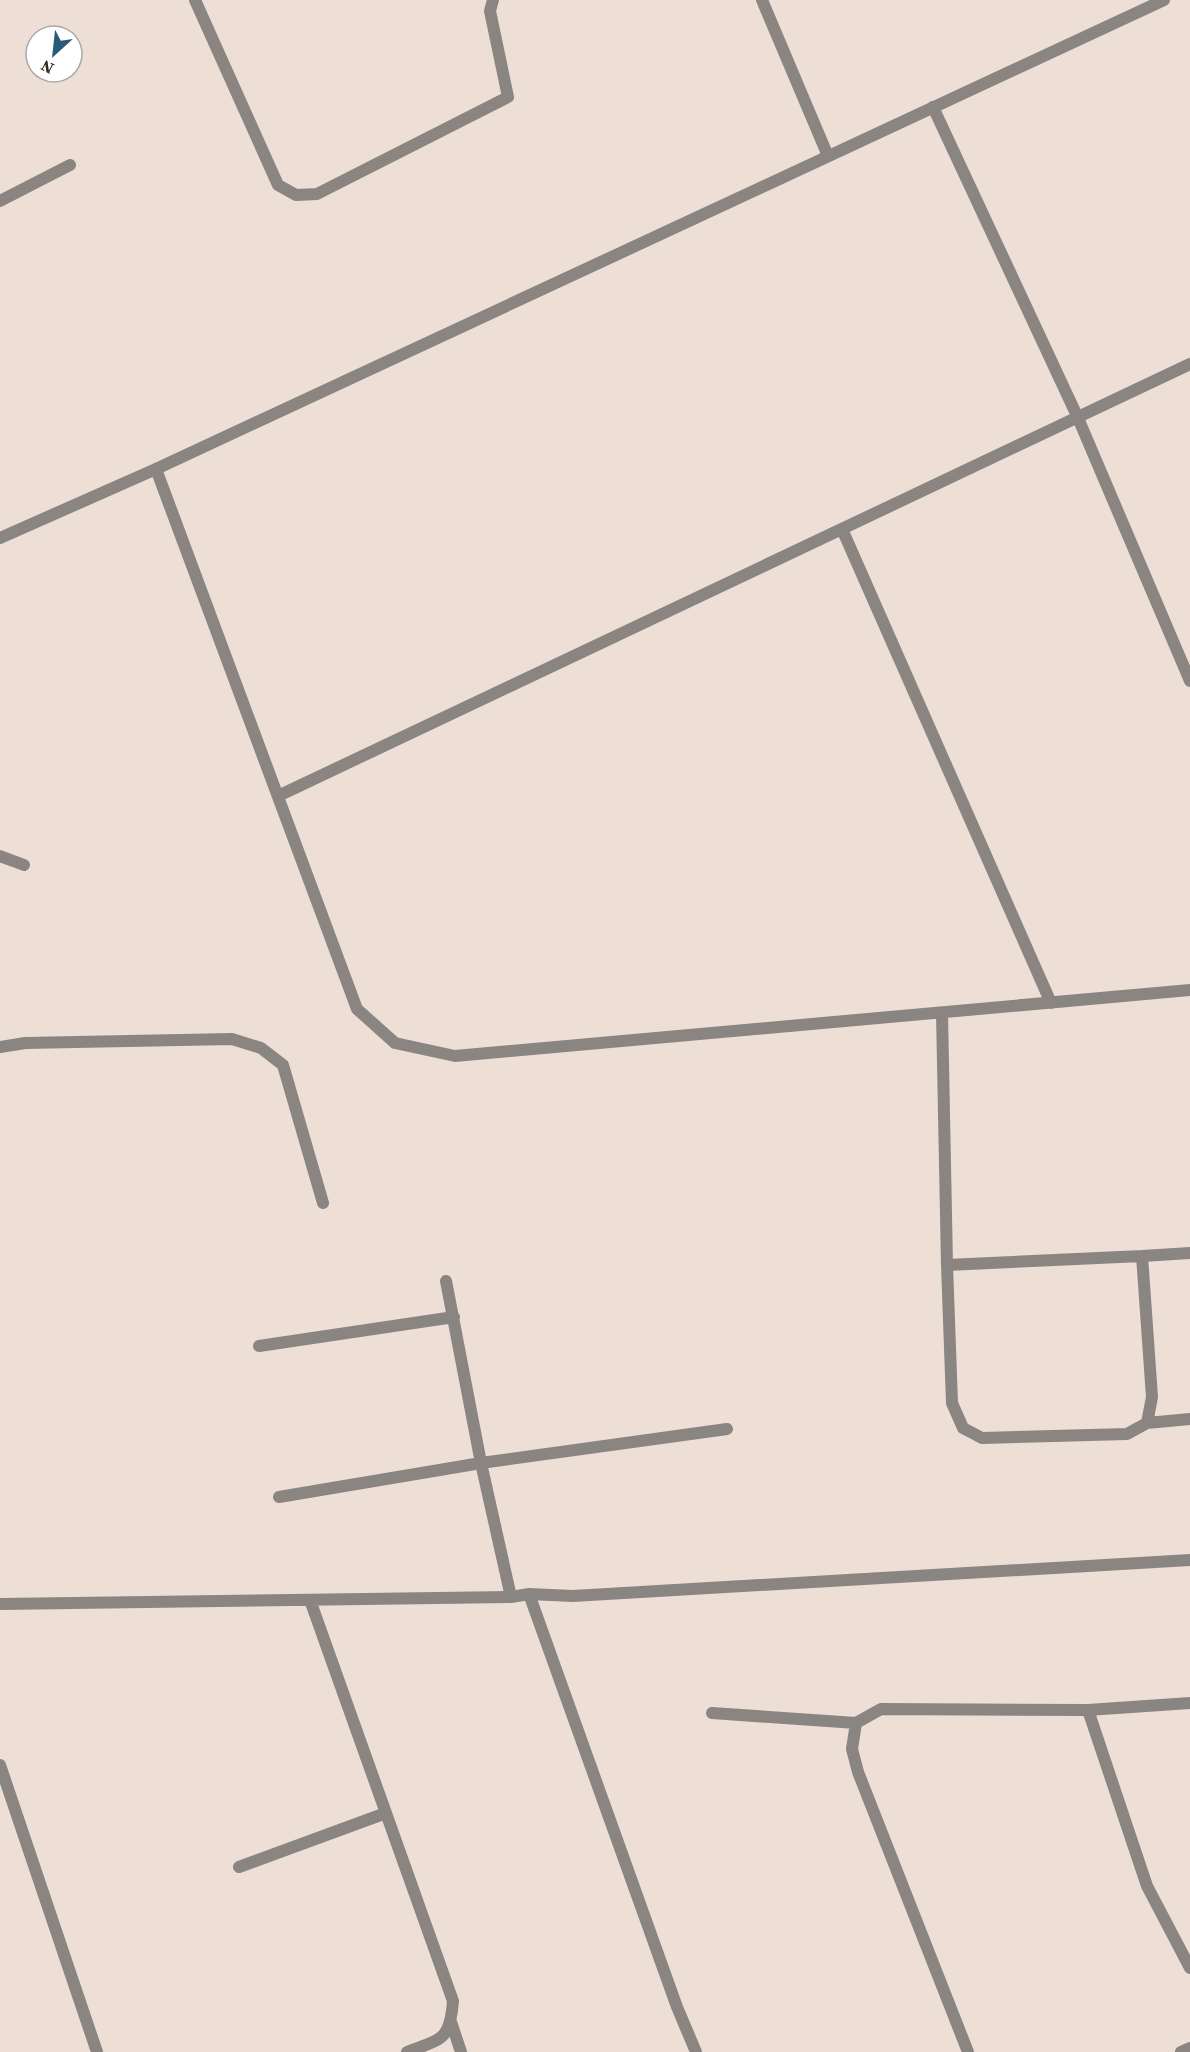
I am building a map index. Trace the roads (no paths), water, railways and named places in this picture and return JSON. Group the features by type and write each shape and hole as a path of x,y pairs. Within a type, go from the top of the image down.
{"street":[{"path":"195,0 278,185 296,195 316,194 508,97 490,11 493,0"},
{"path":"762,0 828,156"},
{"path":"0,538 156,469 1164,0"},
{"path":"933,107 1078,417 1190,681"},
{"path":"0,201 70,165"},
{"path":"278,796 1190,364"},
{"path":"156,469 357,1009 395,1043 455,1056 1190,990"},
{"path":"842,530 1051,1003"},
{"path":"0,856 24,865"},
{"path":"942,1013 952,1403 963,1428 982,1438 1128,1434 1147,1423 1190,1419"},
{"path":"0,1047 25,1043 231,1039 261,1048 283,1065 323,1203"},
{"path":"947,1265 1190,1253"},
{"path":"1142,1256 1152,1398 1147,1423"},
{"path":"446,1281 481,1463 511,1597"},
{"path":"259,1346 454,1317"},
{"path":"279,1497 481,1463 727,1429"},
{"path":"0,1604 511,1597 529,1594 585,1596 1190,1560"},
{"path":"529,1594 677,2007 696,2052"},
{"path":"310,1600 453,2001 451,2022 438,2041 406,2052"},
{"path":"712,1713 856,1723 881,1709 1088,1710 1190,1703"},
{"path":"1088,1710 1148,1886 1190,1968"},
{"path":"856,1723 852,1749 858,1772 968,2052"},
{"path":"0,1765 97,2052"},
{"path":"239,1867 386,1813"},
{"path":"451,2022 461,2052"},
{"path":"1181,2052 1190,2048"}]}
